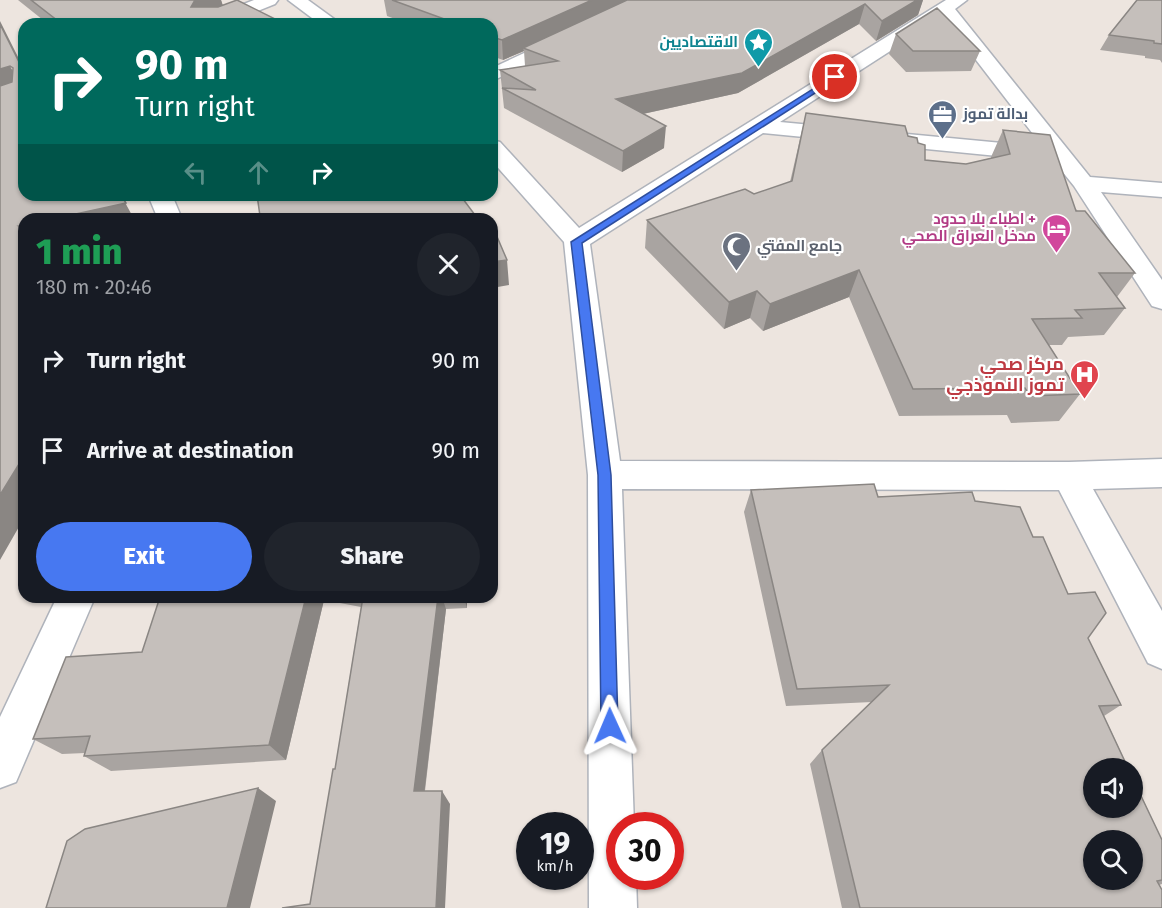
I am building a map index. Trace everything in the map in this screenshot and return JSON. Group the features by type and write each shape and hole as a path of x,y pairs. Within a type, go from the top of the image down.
{"street":[{"path":"224,18 269,0"},
{"path":"297,0 323,18"},
{"path":"577,242 952,4 1083,183 1162,300"},
{"path":"498,72 576,35"},
{"path":"758,126 1061,155"},
{"path":"498,154 577,242 604,475 613,908"},
{"path":"1083,183 1162,190"},
{"path":"604,475 1069,476 1162,473"},
{"path":"1069,476 1162,650"},
{"path":"0,766 73,603"}],"building":[{"path":"31,0 195,0 191,7 218,7 237,0 273,18 54,18"},
{"path":"392,0 592,0 502,40 498,39 498,18 442,18"},
{"path":"627,0 917,0 882,21 865,4 742,73 616,99 666,126 623,151 502,88 536,90 500,70 558,61 523,48"},
{"path":"1137,0 1162,0 1162,44 1109,35"},
{"path":"937,8 980,51 913,51 896,34"},
{"path":"0,24 18,60 18,201 125,201 126,203 80,213 18,213 18,466 0,495 0,86 12,82 13,68 10,66 0,69"},
{"path":"806,113 905,126 908,136 917,138 918,143 925,145 925,160 966,164 1010,154 1003,130 1050,135 1076,211 1085,211 1135,273 1099,273 1125,308 1075,310 1082,318 1032,319 1080,394 1030,396 1025,388 913,389 859,270 770,304 757,291 729,302 647,220 745,189 754,194 792,181"},
{"path":"258,201 464,201 474,213 260,213"},
{"path":"498,239 507,260 498,261"},
{"path":"874,484 878,497 972,492 975,501 1020,507 1033,537 1043,537 1068,594 1095,592 1106,613 1088,638 1121,705 1099,706 1123,758 1083,758 1083,818 1143,818 1143,800 1162,840 1162,880 1157,881 1162,890 1162,908 860,908 822,750 889,685 797,689 751,490"},
{"path":"158,603 304,603 269,745 84,756 90,736 33,739 66,657 142,652"},
{"path":"362,603 437,603 414,791 442,791 436,908 282,908 310,904 333,769 335,769"},
{"path":"258,788 227,908 46,908 67,841 85,829"}],"place":[{"name":"الاقتصاديين","path":"759,68"},
{"name":"بدالة تموز","path":"942,140"},
{"name":"اطباء بلا حدود + مدخل العراق الصحي","path":"1057,254"},
{"name":"جامع المفتي","path":"736,272"},
{"name":"مركز صحي تموز النموذجي","path":"1085,400"}],"route":[{"path":"610,726 604,475 577,242 835,77"}]}
